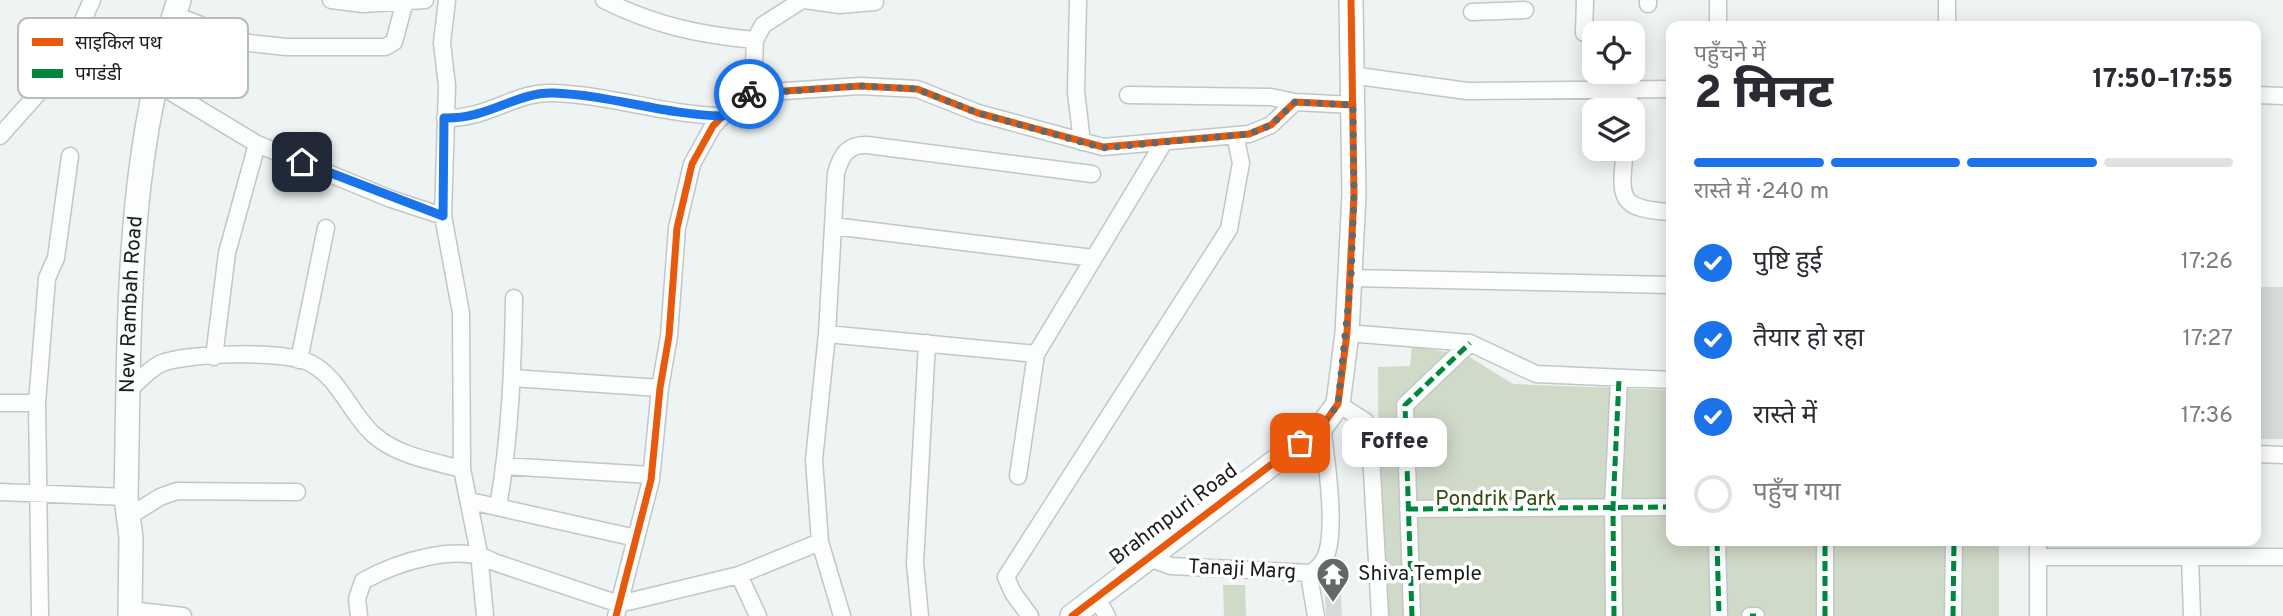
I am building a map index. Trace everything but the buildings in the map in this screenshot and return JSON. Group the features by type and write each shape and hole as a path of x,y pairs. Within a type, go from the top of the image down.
{"street":[{"path":"84,18 92,0"},
{"path":"331,0 363,4 425,0"},
{"path":"447,0 442,43 447,86 443,216 461,313 463,469 479,553 485,616"},
{"path":"604,0 631,13 699,35 755,40"},
{"path":"753,93 755,40 764,25 803,0 840,5 875,2"},
{"path":"1078,0 1076,92 1082,142"},
{"name":"Brahmpuri Road","path":"1072,616 1101,607 1146,557 1322,426 1338,404 1347,332 1354,195 1351,0"},
{"path":"1584,21 1585,0"},
{"path":"1718,0 1718,21"},
{"path":"1947,0 1947,21"},
{"path":"248,43 286,47 385,47 394,42 405,1"},
{"path":"1472,12 1500,6 1525,10"},
{"path":"176,7 198,18"},
{"path":"1351,75 1467,91 1666,89"},
{"path":"617,610 651,475 660,388 669,336 677,228 692,164 713,126 742,96 860,86 917,89 978,113 1103,148 1249,134 1271,125 1295,102"},
{"path":"1629,98 1630,89"},
{"path":"444,118 465,118 483,114 531,95 551,93 610,99 673,113 723,116"},
{"path":"1128,95 1271,97 1295,102 1353,105"},
{"path":"2261,95 2283,96"},
{"path":"0,136 35,98"},
{"name":"New Rambah Road","path":"130,613 127,507 132,231 144,136 153,98"},
{"path":"181,98 257,144 391,199 443,216"},
{"path":"1030,616 1013,593 1006,577 1228,229 1241,163 1235,135"},
{"path":"1018,476 1036,354 1164,142"},
{"path":"214,357 227,253 257,144"},
{"path":"842,616 820,542 814,460 827,334 836,173 841,156 856,145 1092,174"},
{"path":"40,616 37,403 47,278 56,258 70,156"},
{"path":"1624,161 1621,187 1626,200 1640,210 1666,212"},
{"path":"832,226 1093,258"},
{"path":"299,360 326,228"},
{"path":"1351,278 1666,285"},
{"path":"498,507 505,466 512,378 514,298"},
{"path":"1347,332 1470,343 1536,374 1666,380"},
{"path":"827,334 1036,354"},
{"path":"920,616 915,563 927,343"},
{"path":"1412,616 1405,404 1470,343"},
{"path":"129,390 159,364 177,359 272,354 309,362 329,376 372,434 398,452 463,469"},
{"path":"512,378 660,388"},
{"path":"1614,616 1613,507 1619,379"},
{"path":"0,403 37,403"},
{"path":"1338,404 1365,421 1370,435 1380,616"},
{"name":"Tanaji Marg","path":"1146,557 1171,566 1311,573 1321,565 1330,536 1327,464 1322,426"},
{"path":"2261,454 2283,455"},
{"path":"505,466 651,475"},
{"path":"0,492 40,493 127,507 177,491 297,492"},
{"path":"470,501 636,538"},
{"path":"1409,509 1666,507"},
{"path":"359,616 359,585 391,566 416,559 479,553 494,562 617,610 739,575 820,542"},
{"path":"1717,546 1719,616"},
{"path":"1825,546 1825,616"},
{"path":"1953,616 1954,546"},
{"path":"2038,616 2038,549 2190,557 2283,557"},
{"path":"2190,557 2192,616"},
{"path":"739,575 758,616"},
{"path":"1310,581 1316,616"},
{"path":"130,613 183,616"},
{"path":"1750,616 1756,616"}],"green space":[{"name":"Pondrik Park","path":"1412,346 1468,356 1513,384 1666,390 1666,546 1999,546 1999,616 1380,616 1378,367 1410,366"},
{"path":"1223,585 1245,585 1246,616 1224,616"}],"marked path":[{"path":"1412,616 1405,405 1470,343"},
{"path":"1614,616 1613,507 1619,379"},
{"path":"1408,509 1666,507"},
{"path":"1717,546 1719,616"},
{"path":"1825,546 1825,616"},
{"path":"1953,616 1954,546"},
{"path":"1750,616 1756,616"}],"cycle path":[{"path":"1072,616 1322,426 1338,404 1347,333 1354,195 1351,0"},
{"path":"616,616 651,480 660,388 669,336 677,228 692,164 713,126 742,96 860,86 917,89 978,113 1103,147 1249,134 1271,125 1295,102 1353,105"}],"way so far":[{"path":"749,94 808,91 841,86 917,89 978,113 1103,148 1249,134 1271,125 1295,102 1353,105 1351,278 1338,404 1322,426 1300,443"}],"place":[{"name":"Foffee","path":"1300,443"},
{"name":"Shiva Temple","path":"1333,604"}],"route":[{"path":"302,162 391,199 443,216 444,118 465,118 483,114 531,95 551,93 610,99 673,113 723,116 742,96 749,94"}]}
